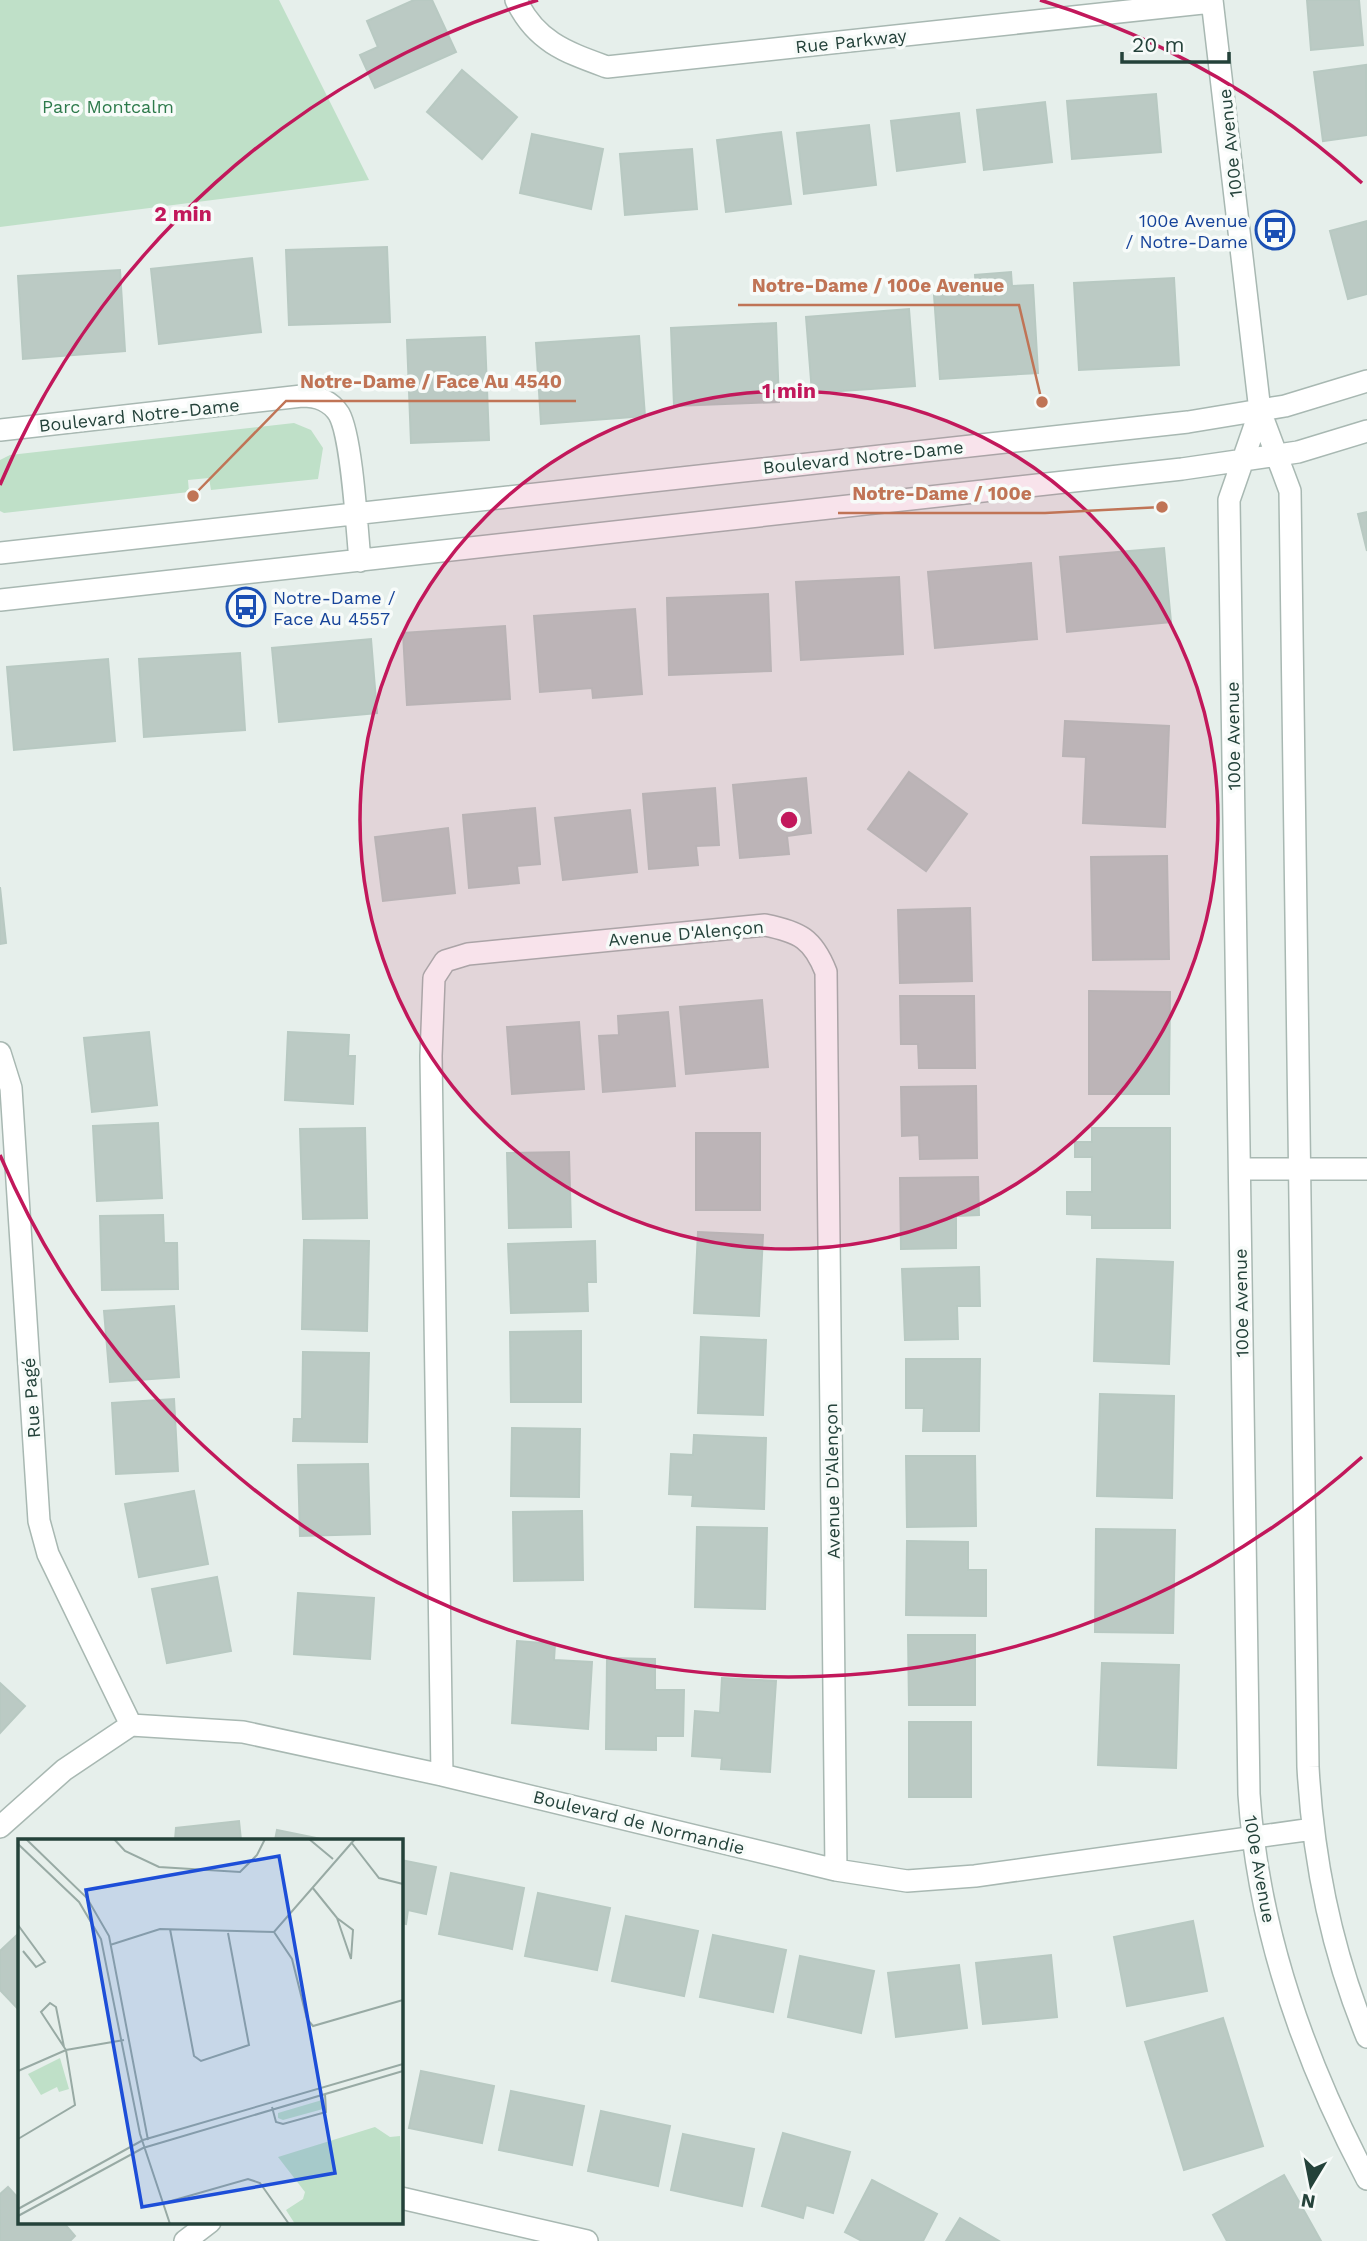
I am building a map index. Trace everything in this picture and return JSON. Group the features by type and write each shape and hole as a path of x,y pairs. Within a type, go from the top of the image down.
{"street":[{"name":"Rue Parkway","path":"516,0 525,20 560,50 607,67 1212,1"},
{"name":"100e Avenue","path":"1212,1 1260,411 1290,491 1308,1767 1313,1829 1337,1945 1367,2037"},
{"name":"Boulevard Notre-Dame","path":"0,553 1188,422 1306,401 1367,381"},
{"name":"Boulevard Notre-Dame","path":"0,430 302,396 318,397 333,407 342,422 360,561"},
{"name":"100e Avenue","path":"1260,411 1229,499 1247,1760 1253,1838 1275,1950 1301,2034 1337,2121 1367,2179"},
{"path":"0,600 1278,456 1320,447 1367,431"},
{"name":"Avenue D'Alençon","path":"442,1775 431,1056 434,978 445,961 468,954 765,925 784,929 800,935 817,948 826,972 836,1870"},
{"name":"Rue Pagé","path":"0,1053 11,1088 39,1521 48,1554 131,1726"},
{"path":"1240,1170 1367,1168"},
{"path":"0,1827 64,1770 131,1726"},
{"name":"Boulevard de Normandie","path":"131,1726 243,1732 442,1775 836,1870 907,1881 975,1876 1313,1829"},
{"path":"402,2198 587,2241"},
{"path":"185,2241 206,2224"}],"green space":[{"name":"Parc Montcalm","path":"0,0 279,0 369,180 0,227"},
{"path":"294,423 311,430 323,448 318,479 211,490 209,478 188,480 189,492 4,513 0,511 0,460 10,455"}],"building":[{"path":"414,0 432,0 456,52 375,88 360,55 378,47 367,21"},
{"path":"1307,0 1359,0 1363,45 1311,50"},
{"path":"1366,65 1367,135 1323,141 1314,72"},
{"path":"462,70 517,117 482,159 427,112"},
{"path":"1156,94 1161,152 1072,159 1067,101"},
{"path":"1045,102 1052,162 984,170 977,110"},
{"path":"959,113 965,162 897,171 891,121"},
{"path":"869,125 876,185 804,194 797,133"},
{"path":"781,132 791,204 726,212 717,140"},
{"path":"532,134 603,149 591,209 520,193"},
{"path":"692,149 697,209 625,215 620,154"},
{"path":"1367,221 1367,294 1348,299 1330,231"},
{"path":"387,247 390,322 289,325 286,250"},
{"path":"252,258 261,332 159,344 151,269"},
{"path":"120,270 125,351 23,359 18,276"},
{"path":"1011,272 1012,286 1033,285 1038,373 940,379 934,295 976,289 975,275"},
{"path":"1174,278 1179,365 1079,370 1074,283"},
{"path":"909,309 915,386 812,393 806,317"},
{"path":"776,323 779,402 674,406 671,328"},
{"path":"639,336 645,416 541,424 536,343"},
{"path":"485,337 489,440 411,443 407,340"},
{"path":"1367,512 1367,551 1358,514"},
{"path":"1164,548 1171,622 1067,632 1060,557"},
{"path":"1031,563 1037,639 935,648 928,572"},
{"path":"899,577 903,654 801,660 796,582"},
{"path":"768,594 771,671 669,675 667,598"},
{"path":"635,609 642,694 593,698 592,688 540,692 534,616"},
{"path":"505,626 510,699 407,705 403,633"},
{"path":"371,639 377,713 279,722 272,648"},
{"path":"240,653 245,730 144,737 139,659"},
{"path":"108,659 115,741 14,750 7,667"},
{"path":"1065,721 1169,726 1165,827 1083,823 1086,757 1063,756"},
{"path":"909,772 967,814 926,871 868,829"},
{"path":"806,778 811,833 787,836 789,854 740,858 733,785"},
{"path":"715,788 719,845 696,846 698,865 649,869 643,794"},
{"path":"535,808 540,864 517,866 519,883 469,888 463,815"},
{"path":"630,810 637,872 563,880 555,818"},
{"path":"448,828 455,893 383,901 375,837"},
{"path":"1167,856 1169,959 1093,960 1091,857"},
{"path":"0,887 6,943 0,944"},
{"path":"970,908 972,981 900,983 898,910"},
{"path":"1089,991 1170,992 1169,1094 1089,1094"},
{"path":"900,996 974,996 975,1068 919,1068 918,1044 901,1044"},
{"path":"762,1000 768,1067 686,1074 680,1007"},
{"path":"668,1012 675,1086 603,1092 599,1036 619,1035 618,1016"},
{"path":"579,1022 584,1089 512,1094 507,1027"},
{"path":"149,1032 157,1105 92,1112 84,1038"},
{"path":"288,1032 349,1035 348,1056 355,1056 353,1104 285,1100"},
{"path":"976,1086 977,1158 920,1159 919,1135 902,1136 901,1087"},
{"path":"158,1123 162,1198 97,1201 93,1126"},
{"path":"365,1128 367,1218 303,1219 300,1129"},
{"path":"1092,1128 1170,1128 1170,1228 1092,1228 1092,1215 1067,1214 1067,1192 1092,1192 1092,1157 1075,1157 1075,1142 1092,1142"},
{"path":"696,1133 760,1133 760,1210 696,1210"},
{"path":"569,1152 571,1227 509,1228 507,1153"},
{"path":"978,1177 979,1215 956,1216 956,1248 901,1249 900,1178"},
{"path":"163,1215 164,1243 177,1243 178,1289 102,1290 100,1216"},
{"path":"698,1232 763,1235 759,1316 694,1313"},
{"path":"304,1240 369,1241 367,1331 302,1329"},
{"path":"595,1241 596,1282 587,1282 588,1311 511,1313 508,1244"},
{"path":"1097,1259 1173,1262 1169,1364 1094,1361"},
{"path":"979,1267 980,1306 957,1306 958,1339 905,1340 902,1269"},
{"path":"174,1306 179,1377 110,1382 104,1311"},
{"path":"581,1331 581,1402 511,1402 510,1332"},
{"path":"701,1337 766,1340 763,1415 698,1413"},
{"path":"303,1352 369,1353 367,1442 293,1441 294,1419 302,1419"},
{"path":"906,1359 980,1359 979,1431 923,1431 924,1408 906,1408"},
{"path":"1100,1394 1174,1396 1172,1498 1097,1496"},
{"path":"174,1399 178,1471 116,1474 112,1403"},
{"path":"512,1428 580,1429 579,1497 511,1496"},
{"path":"694,1435 766,1438 764,1509 692,1506 693,1495 669,1494 671,1454 693,1455"},
{"path":"906,1456 975,1456 976,1526 907,1527"},
{"path":"368,1464 370,1534 300,1536 298,1465"},
{"path":"194,1491 208,1564 139,1577 125,1504"},
{"path":"582,1511 583,1580 514,1581 513,1512"},
{"path":"697,1527 767,1528 765,1609 695,1607"},
{"path":"1096,1529 1175,1530 1173,1633 1095,1632"},
{"path":"907,1541 968,1542 968,1570 986,1570 986,1616 906,1615"},
{"path":"217,1577 231,1651 167,1663 152,1589"},
{"path":"298,1593 374,1598 370,1659 294,1654"},
{"path":"908,1635 975,1635 975,1705 909,1705"},
{"path":"517,1641 555,1644 554,1660 592,1662 588,1729 512,1723"},
{"path":"607,1658 655,1659 655,1690 684,1690 683,1736 656,1736 656,1750 606,1749"},
{"path":"1102,1663 1179,1665 1176,1768 1098,1765"},
{"path":"722,1678 776,1681 770,1772 721,1769 722,1758 692,1756 695,1711 720,1713"},
{"path":"0,1683 25,1706 0,1733"},
{"path":"909,1722 971,1722 971,1797 909,1797"},
{"path":"239,1821 241,1839 175,1839 176,1828"},
{"path":"277,1830 321,1839 275,1839"},
{"path":"402,1860 436,1867 426,1914 408,1910 406,1924 402,1923"},
{"path":"451,1873 524,1888 512,1949 439,1934"},
{"path":"538,1893 610,1908 597,1970 525,1956"},
{"path":"626,1916 698,1931 684,1996 612,1981"},
{"path":"1193,1921 1207,1991 1127,2006 1114,1937"},
{"path":"18,1934 18,2009 0,1990 0,1951"},
{"path":"713,1935 786,1950 773,2012 700,1997"},
{"path":"1051,1955 1057,2017 983,2024 976,1963"},
{"path":"800,1956 874,1971 861,2033 788,2017"},
{"path":"959,1965 967,2028 896,2037 888,1973"},
{"path":"1223,2018 1263,2146 1184,2170 1145,2042"},
{"path":"421,2071 494,2086 482,2143 409,2128"},
{"path":"511,2091 584,2106 572,2165 499,2150"},
{"path":"601,2111 670,2126 658,2186 588,2171"},
{"path":"783,2133 850,2152 833,2213 806,2205 803,2218 762,2206"},
{"path":"683,2134 754,2149 742,2206 671,2190"},
{"path":"1284,2175 1321,2241 1227,2241 1213,2215"},
{"path":"872,2180 937,2214 923,2241 862,2241 845,2232"},
{"path":"8,2187 18,2198 18,2224 65,2224 75,2236 70,2241 0,2241 0,2194"},
{"path":"960,2218 999,2241 946,2241"}],"place":[{"name":"100e Avenue / Notre-Dame","path":"1275,230"},
{"name":"Notre-Dame / 100e Avenue","path":"1042,402"},
{"name":"Notre-Dame / Face Au 4540","path":"193,496"},
{"name":"Notre-Dame / 100e","path":"1162,507"},
{"name":"Notre-Dame / Face Au 4557","path":"246,607"}]}
